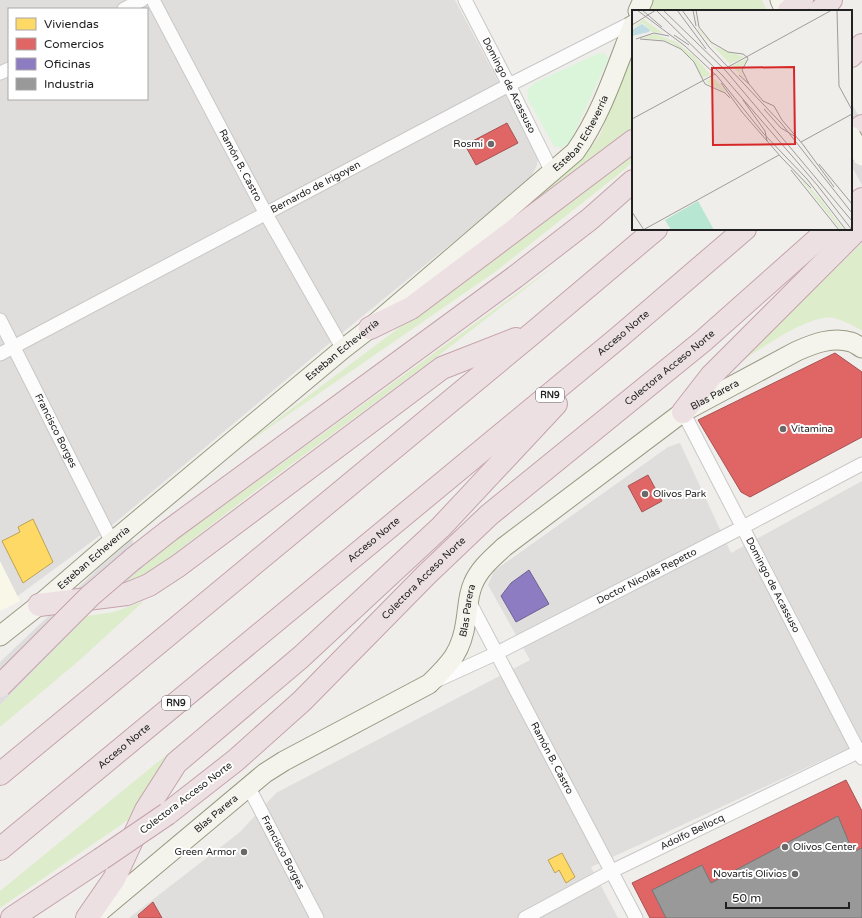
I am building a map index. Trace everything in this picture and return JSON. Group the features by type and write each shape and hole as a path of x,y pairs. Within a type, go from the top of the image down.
{"highway":[{"path":"790,10 802,0"},
{"path":"821,10 831,0"},
{"path":"852,55 862,45"},
{"path":"852,135 862,126"},
{"path":"370,328 411,308 632,142"},
{"path":"0,686 90,596 133,559 170,530 515,277 590,218 632,182"},
{"path":"852,208 862,199"},
{"path":"683,412 711,376 862,225"},
{"path":"0,774 534,332 655,230"},
{"name":"Acceso Norte","path":"0,848 618,338 744,230"},
{"name":"Colectora Acceso Norte","path":"15,916 168,814 236,760 302,701 427,574 489,515 703,341 828,230"},
{"path":"40,605 126,594 149,585 178,566 442,368 534,332"},
{"path":"87,918 114,879 146,810 176,763 301,657 442,526 618,338"}],"street":[{"path":"126,8 142,0"},
{"name":"Ramón B. Castro","path":"153,0 266,214 343,349"},
{"name":"Domingo de Acassuso","path":"465,0 552,172"},
{"path":"638,10 643,0"},
{"path":"780,0 785,10"},
{"name":"Bernardo de Irigoyen","path":"0,354 509,85 632,24"},
{"name":"Esteban Echeverría","path":"0,636 40,605 112,542 370,328 575,152 586,136 598,113 632,27"},
{"path":"852,138 862,156"},
{"name":"Francisco Borges","path":"0,320 112,542"},
{"name":"Blas Parera","path":"92,918 248,786 284,761 429,684 446,668 458,650 466,621 468,599 472,584 491,559 504,547 683,412 797,351 816,343 834,340 851,342 862,348"},
{"name":"Domingo de Acassuso","path":"683,412 861,753"},
{"name":"Doctor Nicolás Repetto","path":"429,684 497,653 743,527 862,464"},
{"name":"Ramón B. Castro","path":"468,599 636,918"},
{"name":"Adolfo Bellocq","path":"525,918 612,871 861,753"},
{"name":"Francisco Borges","path":"248,786 317,918"}],"shaded area":[{"path":"0,0 455,0 538,157 537,165 530,179 325,347 98,537 0,609"},
{"path":"680,443 731,553 862,481 862,742 591,867 618,918 129,918 240,832 276,793 530,660 488,585 494,571 668,447"},
{"path":"0,561 20,601 0,611"}],"green space":[{"path":"653,0 762,0 767,10 649,10"},
{"path":"605,53 608,59 570,142 561,148 554,146 528,99 527,91 534,83 597,54"},
{"path":"632,55 632,135 515,216 584,157 600,135"},
{"path":"632,156 632,162 624,170 495,272 231,454 501,251"},
{"path":"862,243 862,331 852,325 834,318 824,318 812,321 784,334 737,364"},
{"path":"557,264 442,353 258,489 149,573 120,586 165,548"},
{"path":"144,601 81,659 0,727 0,705 87,616 114,612"},
{"path":"252,685 165,765 128,820 0,908 0,891"}],"pier":[{"path":"852,104 862,122 862,185 852,167"},
{"path":"132,539 143,567 87,616 0,705 0,662 101,566"}],"building: Viviendas":[{"path":"33,519 53,562 23,583 2,541 20,532 18,527"},
{"path":"562,853 575,877 566,883 559,870 555,873 548,860"}],"building: Comercios":[{"name":"Rosmi","path":"507,123 518,143 476,165 465,145"},
{"name":"Vitamina","path":"835,353 862,372 862,437 750,497 741,492 698,420"},
{"name":"Olivos Park","path":"648,475 662,501 642,512 628,486"},
{"name":"Olivos Center","path":"846,780 862,811 862,918 650,918 632,883"},
{"path":"153,902 162,918 139,918 138,915"}],"building: Oficinas":[{"path":"529,570 549,604 516,622 501,596 511,583"}],"building: Industria":[{"name":"Olivos Center","path":"838,816 853,852 862,848 862,918 666,918 652,890 702,865 711,883"}],"place":[{"name":"Rosmi","path":"491,144"},
{"name":"Vitamina","path":"783,429"},
{"name":"Olivos Park","path":"645,494"},
{"name":"Olivos Center","path":"785,847"},
{"name":"Green Armor","path":"244,852"},
{"name":"Novartis Olivios","path":"795,874"}]}
